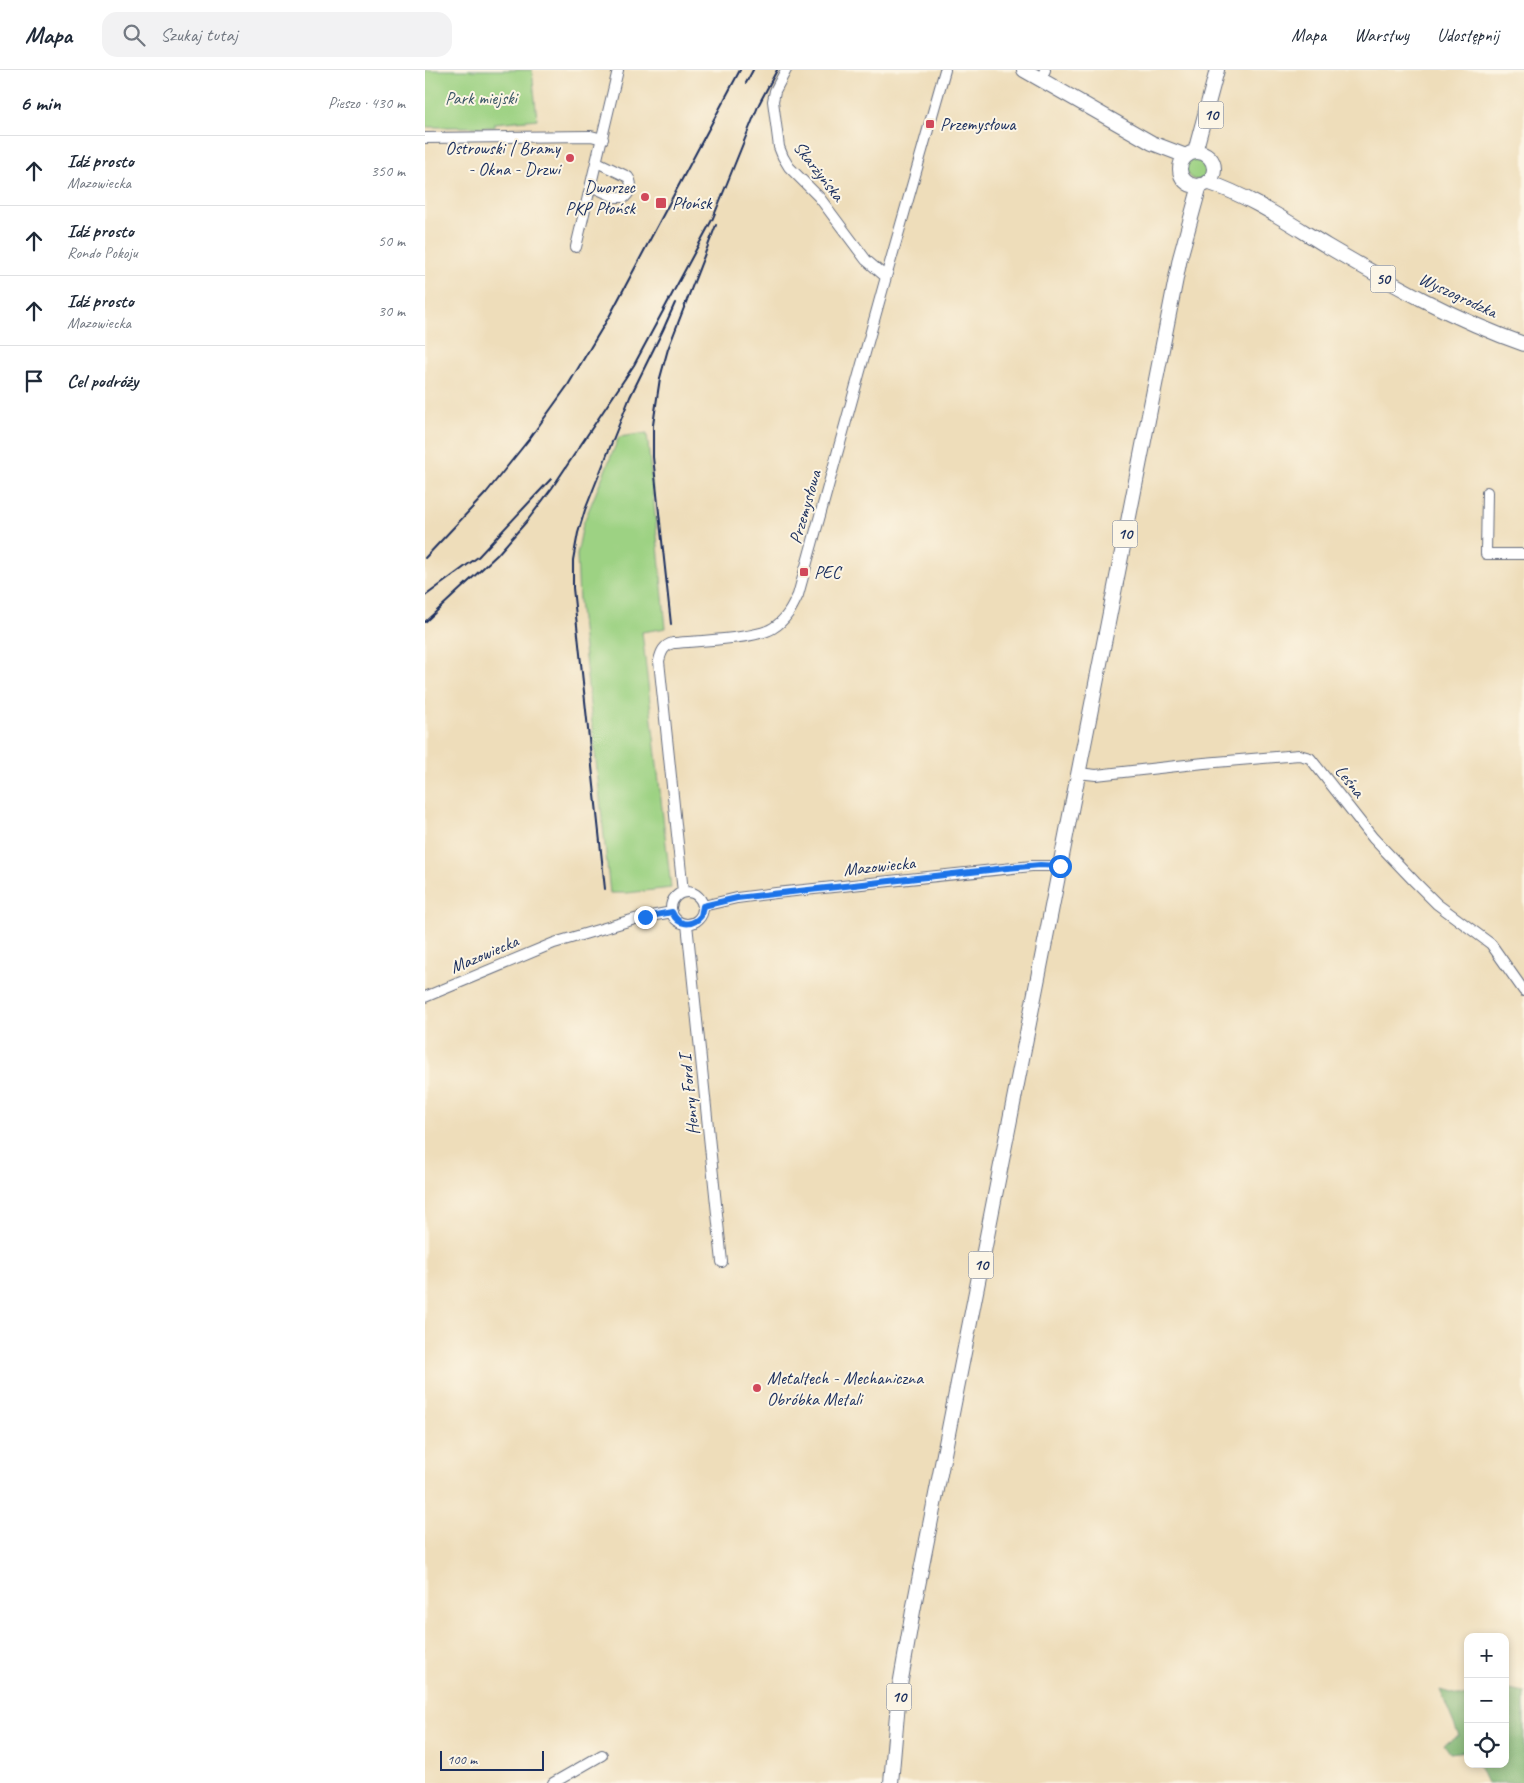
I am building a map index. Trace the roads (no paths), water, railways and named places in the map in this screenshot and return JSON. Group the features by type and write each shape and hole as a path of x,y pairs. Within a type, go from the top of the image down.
{"main road":[{"path":"1024,70 1043,75 1152,143 1192,157 1211,161 1202,180 1182,176 1192,157"},
{"name":"10","path":"1192,157 1216,73"},
{"name":"10","path":"891,1783 899,1691 913,1611 1180,258 1202,180"},
{"name":"Wyszogrodzka","path":"1202,180 1249,200 1378,276 1461,318 1524,344"}],"street":[{"path":"576,247 619,70"},
{"name":"Skarżyńska","path":"786,70 775,91 773,101 779,148 783,157 789,167 819,197 866,260 886,277"},
{"name":"Przemysłowa","path":"683,892 659,661 661,653 668,644 756,634 772,629 785,619 794,606 945,70"},
{"path":"425,138 591,136 603,139"},
{"path":"591,186 619,198 625,197 630,190 631,180 628,177 597,162"},
{"path":"1487,492 1486,554 1524,554"},
{"name":"Leśna","path":"1078,772 1096,775 1299,755 1310,758 1373,838 1437,904 1491,944 1524,991"},
{"name":"Mazowiecka","path":"703,906 737,898 776,893 1032,866 1060,866"},
{"path":"683,892 689,892 698,896 703,906 701,916 693,923 679,922 672,912 674,900 683,892"},
{"name":"Mazowiecka","path":"425,997 554,943 635,918 672,912"},
{"name":"Henry Ford I","path":"687,924 722,1262"},
{"path":"553,1783 602,1755"}],"railway":[{"path":"425,558 486,493 530,438 568,385 610,315 740,70"},
{"path":"746,83 753,70"},
{"path":"425,622 497,555 527,521 552,488 634,365 713,218 759,104 777,70"},
{"path":"671,624 653,457 653,425 660,378 668,349 716,225"},
{"path":"605,889 573,588 573,560 585,510 630,397 675,303"},
{"path":"425,596 478,557 551,479"}],"place":[{"name":"Przemysłowa","path":"930,124"},
{"name":"Ostrowski | Bramy - Okna - Drzwi","path":"570,158"},
{"name":"Dworzec PKP Płońsk","path":"645,197"},
{"name":"Płońsk","path":"661,203"},
{"name":"PEC","path":"804,572"},
{"name":"Metaltech - Mechaniczna Obróbka Metali","path":"757,1388"}],"park label":[{"name":"Park miejski","path":"481,98"}]}
